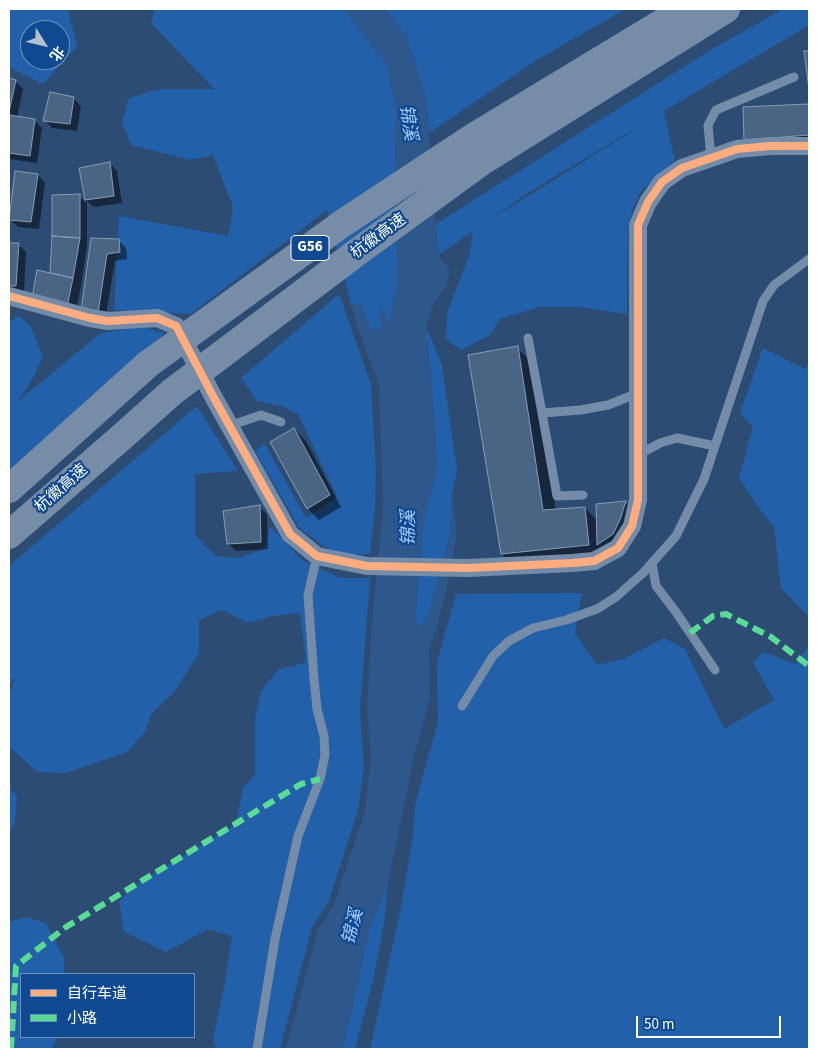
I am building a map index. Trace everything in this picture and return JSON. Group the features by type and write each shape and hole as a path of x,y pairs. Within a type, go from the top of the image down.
{"highway":[{"name":"杭徽高速","path":"9,535 172,392 356,253 480,148 685,9"},
{"name":"杭徽高速","path":"9,489 148,364 343,224 726,9"}],"street":[{"path":"9,296 90,318 108,321 157,318 176,326 229,426 290,534 317,556 367,566 468,568 594,561 618,548 632,526 638,500 638,225 648,202 662,182 682,168 736,150 770,146 809,146"}],"lane":[{"path":"711,158 708,125 716,110 794,77"},
{"path":"462,706 494,656 509,641 533,628 566,620 597,608 616,597 643,573 676,536 704,479 763,301 774,285 809,259"},
{"path":"528,338 557,496 583,495"},
{"path":"542,413 581,410 608,405 638,393"},
{"path":"229,426 260,414 281,422"},
{"path":"638,455 660,443 677,438 715,446"},
{"path":"257,1049 275,939 298,836 320,779 325,755 324,736 314,680 308,595 317,556"},
{"path":"652,562 656,586 715,670"}],"shaded area":[{"path":"9,9 68,9 77,46 70,54 70,20 20,20 20,70 56,70 43,84 9,67"},
{"path":"155,9 344,9 387,65 397,112 395,135 398,282 389,324 374,332 367,321 361,305 351,304 327,210 191,314 114,310 119,216 228,236 233,207 213,155 190,160 131,145 122,122 129,98 159,89 214,89 151,23"},
{"path":"385,9 626,9 540,58 429,133 426,98 406,36"},
{"path":"783,9 809,9 809,25 664,111 675,161 641,191 632,210 628,230 627,314 578,307 539,307 500,319 490,335 461,350 446,339 447,313 469,256 473,231 438,255 436,224 712,49","holes":["633,131 486,222 529,192"]},
{"path":"339,294 371,384 376,471 375,509 370,554 342,555 325,547 300,529 255,451 265,444 306,518 337,497 298,414 281,406 257,401 241,378"},
{"path":"19,316 31,327 43,357 32,380 17,402 101,333 142,327 165,333 9,470 9,322"},
{"path":"426,326 442,365 457,470 452,494 450,536 428,616 421,628 415,621 423,522 437,471"},
{"path":"763,348 805,369 809,364 809,617 781,588 774,527 739,478 753,427 740,413"},
{"path":"197,406 238,471 195,474 195,535 215,556 239,558 264,549 270,526 302,560 340,578 370,578 360,710 364,769 358,810 329,901 312,927 280,1049 216,1049 213,1038 224,988 232,936 208,929 166,952 124,932 119,901 138,883 236,824 243,788 255,775 255,718 261,691 278,670 306,662 300,613 272,616 248,623 222,610 199,620 199,653 174,692 151,714 145,732 127,752 66,773 37,772 9,746 9,693 16,677 9,684 9,566"},
{"path":"582,593 575,633 597,665 623,659 664,638 685,649 724,729 774,700 753,663 763,652 796,664 809,645 809,1049 370,1049 400,912 413,835 415,804 438,722 437,663 456,594"},
{"path":"9,788 17,796 15,821 9,834"},
{"path":"388,883 384,924 373,981 355,1049 342,1049 369,929"},
{"path":"26,917 46,923 64,958 64,973 20,973 20,1038 57,1038 52,1049 9,1049 9,922"}],"water":[{"name":"锦溪","path":"344,9 385,9 406,36 426,98 438,255 450,270 447,285 434,303 426,326 437,471 423,522 415,621 421,628 428,616 450,536 452,494 457,532 448,581 436,630 429,649 430,698 414,755 388,883 369,929 342,1049 286,1049 318,930 333,907 365,811 371,760 367,708 371,633 383,506 379,383 359,332 351,304 361,305 367,321 374,332 381,328 379,307 386,313 389,322 398,282 395,135 397,112 387,65"}],"building":[{"path":"804,51 809,51 809,89"},
{"path":"9,78 16,80 9,112"},
{"path":"50,92 74,97 70,124 43,121"},
{"path":"809,104 809,135 744,140 743,107"},
{"path":"9,115 35,119 30,156 9,153"},
{"path":"110,162 114,196 85,200 79,168"},
{"path":"15,171 38,174 31,222 9,220"},
{"path":"80,194 80,238 52,236 52,195"},
{"path":"52,236 80,238 73,278 50,273"},
{"path":"91,238 119,239 120,252 107,254 98,313 81,311"},
{"path":"9,243 19,243 16,286 9,286"},
{"path":"37,270 73,278 67,307 32,298"},
{"path":"518,346 543,510 585,507 589,545 501,554 468,355"},
{"path":"294,428 330,495 307,509 270,442"},
{"path":"626,501 613,534 597,545 596,504"},
{"path":"260,505 261,542 227,544 223,511"}],"marked path":[{"path":"690,633 713,616 726,614 771,637 809,666"},
{"path":"11,1049 16,966 66,927 301,784 320,779"}],"cycle path":[{"path":"9,296 90,318 108,321 157,318 176,326 290,534 317,556 367,566 468,568 594,561 618,548 632,526 638,500 638,225 648,202 662,182 682,168 737,149 770,146 809,146"}]}
